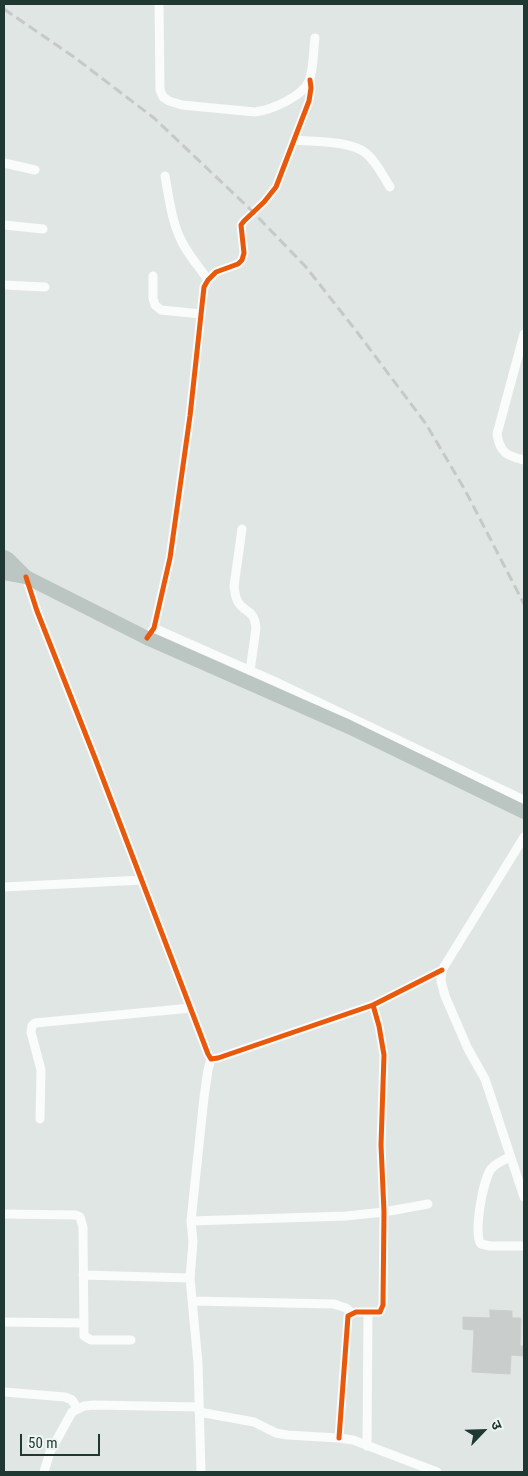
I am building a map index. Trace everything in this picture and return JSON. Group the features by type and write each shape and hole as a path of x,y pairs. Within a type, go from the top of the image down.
{"main road":[{"path":"4,557 26,576"},
{"path":"4,573 26,576 151,633 164,645 349,727 524,812"}],"street":[{"path":"159,4 160,90 163,97 169,102 255,112 264,111 294,97 306,87 310,80"},
{"path":"315,38 310,80 311,94 276,187 241,225 244,253 242,260 238,264 216,272 204,287 190,416 170,558 151,633 250,671 524,800"},
{"path":"294,140 341,144 359,149 374,162 390,187"},
{"path":"4,163 35,170"},
{"path":"165,176 176,228 183,244 208,280"},
{"path":"4,225 43,229"},
{"path":"153,276 153,298 155,305 161,310 201,314"},
{"path":"4,285 45,286"},
{"path":"524,334 497,434 499,445 505,454 524,460"},
{"path":"242,529 234,586 239,604 253,616 255,621 256,628 250,671"},
{"path":"26,576 37,611 211,1059 204,1097 191,1221 193,1242 190,1278 198,1363 201,1472"},
{"path":"524,837 442,970 441,981 445,996 468,1048 485,1079 524,1197"},
{"path":"4,887 142,880"},
{"path":"211,1059 373,1005 442,970"},
{"path":"192,1302 334,1304 346,1308 352,1313 380,1312 382,1309 384,1212 381,1145 384,1055 373,1005"},
{"path":"40,1120 40,1070 31,1032 32,1026 35,1023 191,1008"},
{"path":"510,1157 495,1165 487,1176 484,1184 477,1231 478,1241 481,1244 490,1246 524,1246"},
{"path":"191,1221 346,1216 384,1212 428,1204"},
{"path":"4,1214 76,1215 80,1217 83,1227 84,1336 92,1340 131,1340"},
{"path":"83,1275 190,1278"},
{"path":"340,1438 346,1319 352,1313"},
{"path":"367,1446 368,1313"},
{"path":"4,1322 84,1323"},
{"path":"4,1392 66,1397 72,1400 77,1408"},
{"path":"44,1472 50,1452 72,1412 77,1408 94,1404 199,1410 254,1422 276,1433 340,1438 438,1472"}],"building":[{"path":"490,1310 512,1311 512,1318 521,1318 520,1346 524,1346 524,1356 511,1355 510,1374 472,1372 474,1330 463,1329 463,1317 490,1318"}],"railway":[{"path":"4,9 74,57 154,118 251,210 306,267 426,424 465,490 524,604"}],"cycle path":[{"path":"147,638 154,628 170,558 190,416 204,287 216,272 238,264 242,260 244,253 241,225 276,187 309,101 310,80"},
{"path":"26,577 37,611 211,1059 373,1005 442,970"},
{"path":"339,1438 348,1316 356,1312 380,1312 383,1305 384,1212 381,1145 384,1055 373,1005"}]}
